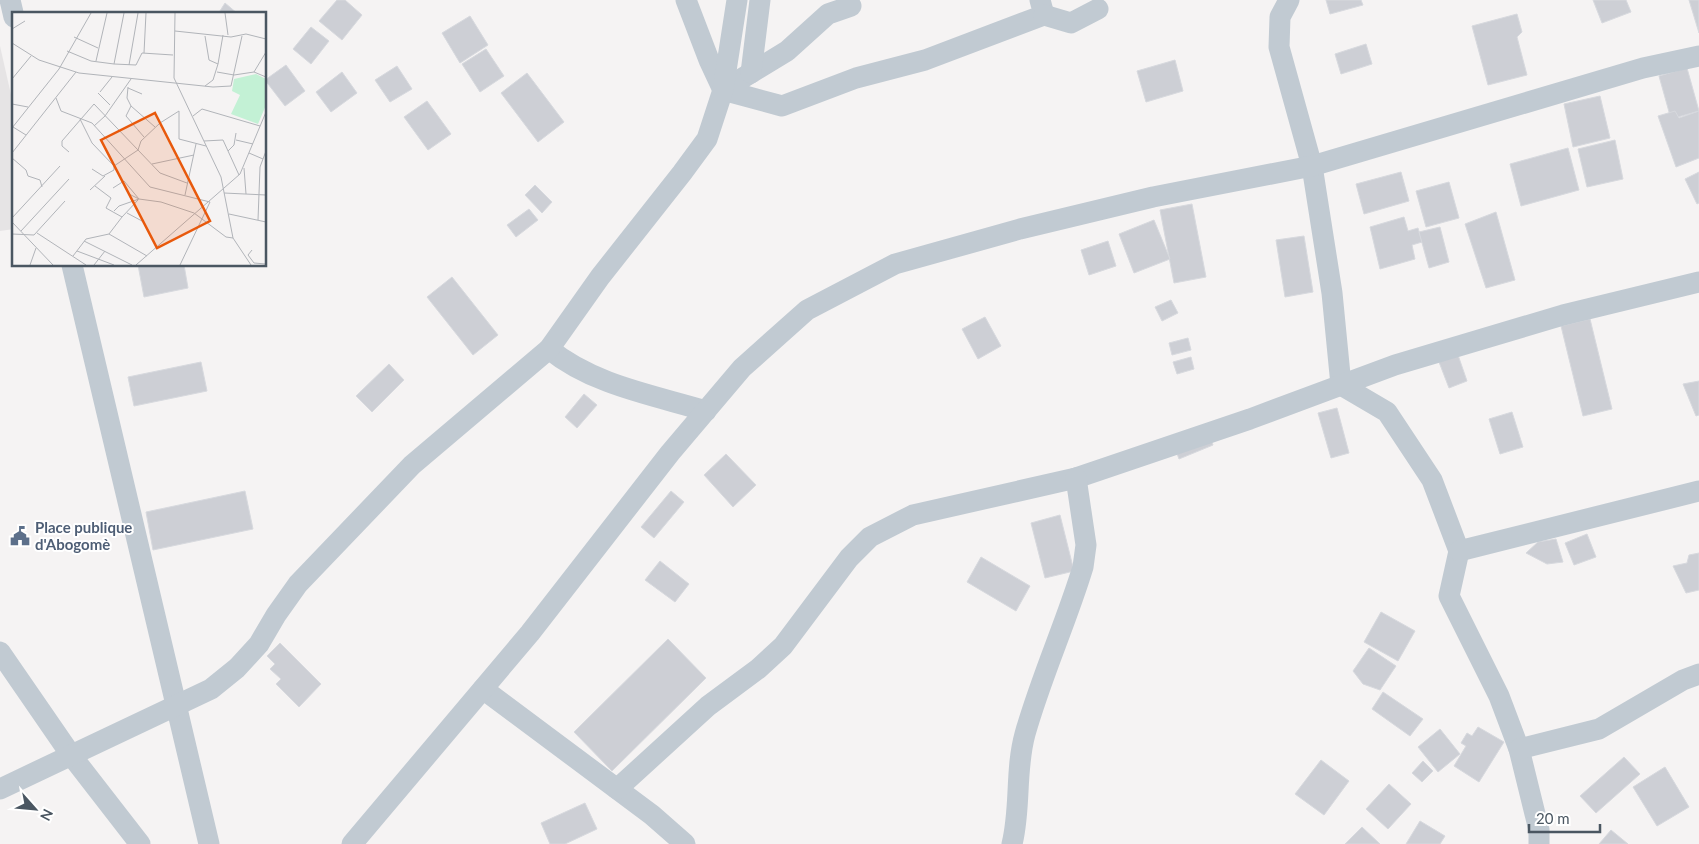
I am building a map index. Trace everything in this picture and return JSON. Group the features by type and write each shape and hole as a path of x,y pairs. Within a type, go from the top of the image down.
{"street":[{"path":"686,0 709,60 723,90 782,106 856,78 925,60 1042,7 1071,23 1098,9"},
{"path":"0,789 211,690 237,668 259,644 276,615 298,584 412,465 549,349 600,277 682,173 706,139 723,90 737,0"},
{"path":"751,73 760,0"},
{"path":"1289,0 1280,17 1279,47 1312,166 1332,293 1342,385"},
{"path":"723,90 787,51 828,14 851,6"},
{"path":"352,844 530,633 670,453 742,368 807,310 895,264 1020,229 1134,202 1312,166 1643,68 1699,56"},
{"path":"72,266 209,844"},
{"path":"617,789 708,706 758,669 783,646 849,558 870,537 913,515 1076,478 1250,419 1395,365 1563,314 1699,282"},
{"path":"549,349 567,364 594,378 706,411"},
{"path":"1342,385 1387,412 1432,480 1459,551 1449,596 1499,696 1519,749 1539,830 1539,844"},
{"path":"1012,844 1018,820 1019,769 1024,735 1083,567 1086,545 1076,478"},
{"path":"1459,551 1699,491"},
{"path":"0,652 71,755 140,844"},
{"path":"1519,749 1599,729 1683,680 1699,674"},
{"path":"483,689 617,789 685,844"}],"shaded area":[{"path":"0,46 12,99 12,229 0,231"}],"building":[{"path":"337,0 345,0 362,15 342,40 319,21"},
{"path":"1326,0 1361,0 1363,5 1330,14"},
{"path":"1593,0 1626,0 1631,12 1602,23"},
{"path":"1689,0 1699,0 1699,33"},
{"path":"225,3 236,12 219,12"},
{"path":"1517,14 1522,32 1517,37 1527,75 1488,85 1472,26"},
{"path":"470,16 488,45 460,63 442,33"},
{"path":"311,27 329,41 311,64 293,49"},
{"path":"1366,44 1372,64 1341,74 1335,54"},
{"path":"486,49 504,76 480,92 462,64"},
{"path":"1175,60 1183,91 1146,102 1137,71"},
{"path":"286,65 305,91 285,106 266,79"},
{"path":"397,66 412,89 390,102 375,80"},
{"path":"1687,68 1699,111 1671,119 1659,76"},
{"path":"342,72 357,93 331,112 316,92"},
{"path":"527,73 564,122 538,142 501,93"},
{"path":"1600,96 1610,138 1573,147 1564,104"},
{"path":"427,101 451,134 428,150 404,117"},
{"path":"1675,111 1679,118 1699,111 1699,158 1676,167 1658,116"},
{"path":"1615,140 1623,179 1587,187 1578,149"},
{"path":"1568,148 1579,190 1521,206 1510,164"},
{"path":"1401,172 1409,201 1364,214 1356,184"},
{"path":"1699,172 1699,203 1697,204 1685,179"},
{"path":"1449,182 1459,218 1426,227 1416,191"},
{"path":"535,185 552,202 542,213 525,195"},
{"path":"1192,204 1206,277 1174,283 1160,210"},
{"path":"529,209 538,220 516,237 507,225"},
{"path":"1496,212 1515,280 1486,288 1465,224"},
{"path":"1404,217 1408,231 1418,228 1422,242 1412,245 1415,259 1380,269 1370,227"},
{"path":"1154,220 1170,259 1134,273 1119,234"},
{"path":"1440,227 1449,262 1429,268 1419,232"},
{"path":"1304,236 1313,292 1285,297 1276,240"},
{"path":"1108,241 1116,266 1089,275 1081,250"},
{"path":"138,266 184,266 188,288 144,297"},
{"path":"452,277 498,335 473,355 427,297"},
{"path":"1171,300 1178,313 1162,321 1155,307"},
{"path":"985,317 1001,346 978,359 962,329"},
{"path":"1590,319 1612,409 1583,416 1561,326"},
{"path":"1188,338 1191,350 1172,355 1169,343"},
{"path":"1458,355 1467,381 1449,388 1439,362"},
{"path":"1191,357 1194,369 1177,374 1173,362"},
{"path":"201,362 207,391 134,406 128,377"},
{"path":"389,364 404,380 372,412 356,396"},
{"path":"1699,381 1699,415 1696,416 1683,384"},
{"path":"584,394 597,405 577,428 565,417"},
{"path":"1337,408 1349,453 1331,458 1318,413"},
{"path":"1512,412 1523,447 1500,454 1489,419"},
{"path":"1209,435 1213,445 1179,459 1175,448"},
{"path":"726,454 756,485 733,507 704,475"},
{"path":"245,491 253,529 153,550 146,512"},
{"path":"671,491 684,502 654,538 641,527"},
{"path":"1060,515 1074,571 1045,578 1031,523"},
{"path":"1587,534 1596,557 1574,565 1565,543"},
{"path":"1556,539 1563,562 1547,564 1526,553 1538,542"},
{"path":"1699,553 1699,590 1686,593 1673,566 1687,563 1689,555"},
{"path":"981,557 1030,586 1016,611 967,582"},
{"path":"660,561 689,584 675,602 645,580"},
{"path":"1381,612 1415,631 1398,661 1364,642"},
{"path":"668,639 706,678 612,771 574,732"},
{"path":"280,643 321,684 299,707 276,684 281,679 270,669 275,664 267,656"},
{"path":"1369,648 1396,666 1380,690 1363,684 1353,671"},
{"path":"1383,692 1423,719 1410,736 1372,709"},
{"path":"1478,727 1504,742 1479,782 1454,766 1466,746 1461,743 1467,733 1472,736"},
{"path":"1440,729 1460,754 1438,772 1418,747"},
{"path":"1624,757 1640,774 1596,813 1580,796"},
{"path":"1321,760 1349,781 1324,815 1295,794"},
{"path":"1423,761 1433,771 1422,782 1412,773"},
{"path":"1665,767 1689,807 1657,826 1633,787"},
{"path":"1389,784 1411,804 1388,829 1366,809"},
{"path":"585,803 597,829 565,844 550,844 541,823"},
{"path":"1420,821 1445,836 1440,844 1406,844"},
{"path":"1362,827 1380,844 1345,844"},
{"path":"1611,830 1628,844 1599,844"}],"place":[{"name":"Place publique d'Abogomè","path":"20,536"}]}
